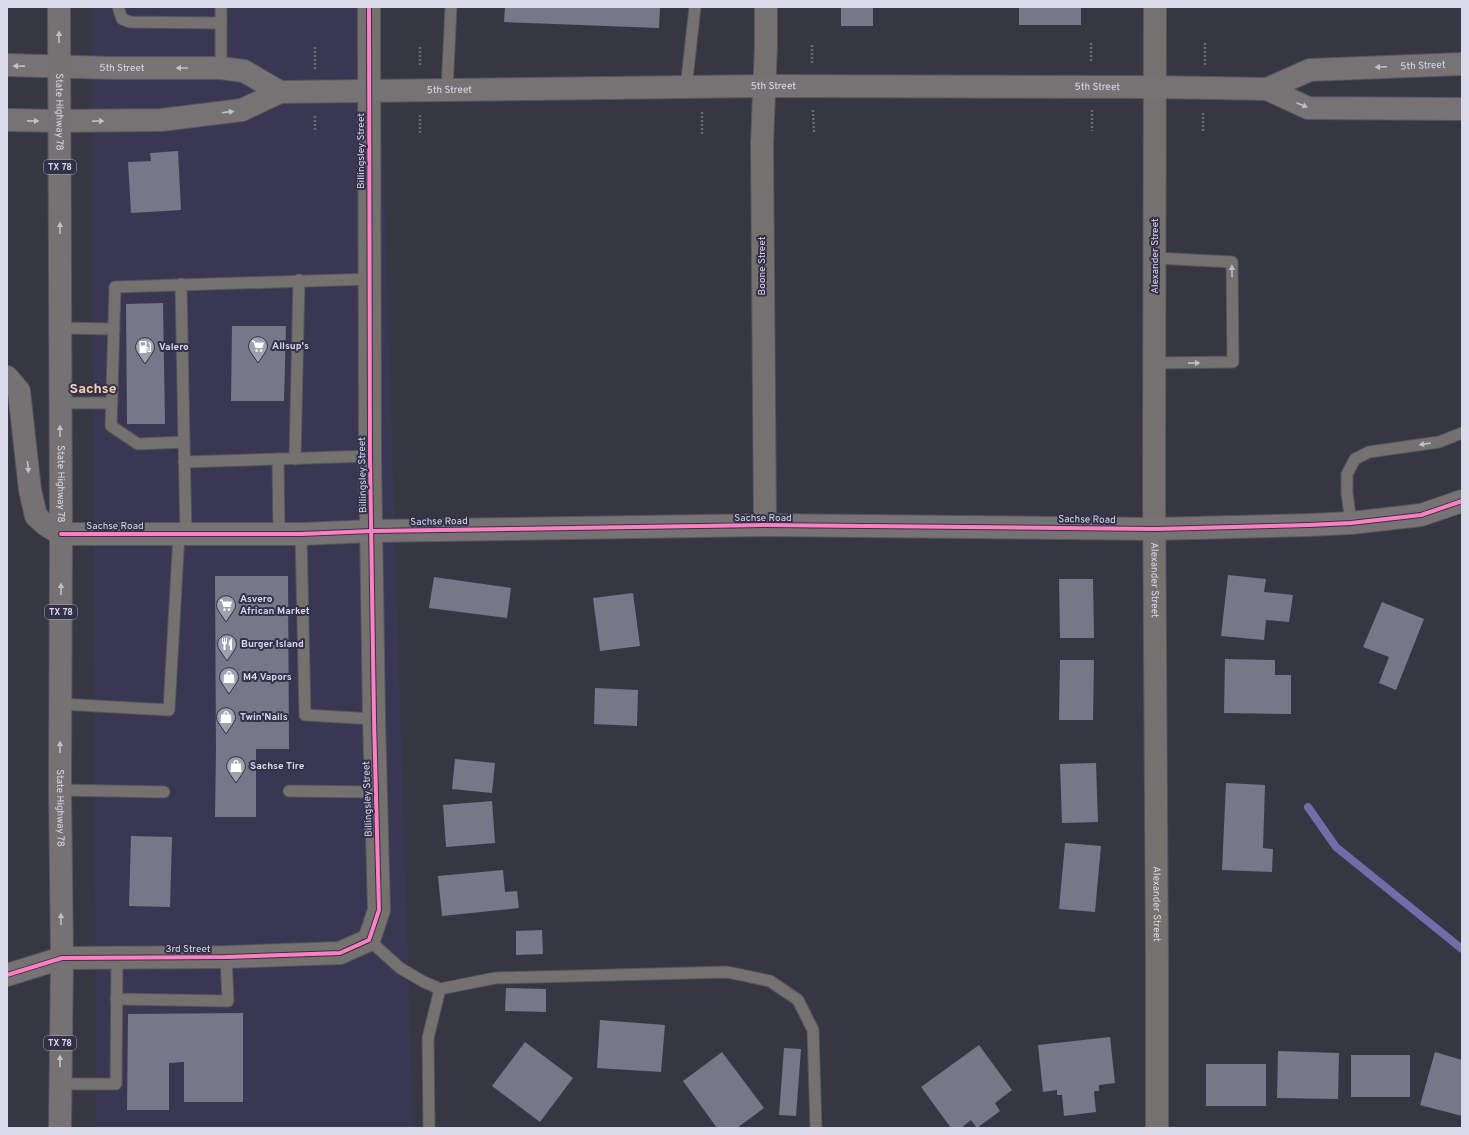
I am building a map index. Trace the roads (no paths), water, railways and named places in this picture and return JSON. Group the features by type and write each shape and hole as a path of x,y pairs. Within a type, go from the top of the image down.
{"main road":[{"name":"State Highway 78","path":"59,7 61,534 60,790 62,958 59,1084 60,1128"},
{"name":"5th Street","path":"1267,89 1310,70 1462,64"},
{"name":"5th Street","path":"7,65 220,68 244,71 280,92"},
{"name":"5th Street","path":"7,120 161,120 242,110 280,92 764,86 1155,87 1267,89 1308,108 1462,109"},
{"path":"7,377 19,391 30,490 36,516 46,525 61,534"},
{"name":"Sachse Road","path":"61,534 301,534 372,531 765,525 1154,529 1351,523 1421,515 1462,501"},
{"name":"3rd Street","path":"7,975 62,958"}],"street":[{"name":"Billingsley Street","path":"368,940 379,910 374,719 370,456 370,7"},
{"name":"Boone Street","path":"765,525 762,144 767,36 766,7"},
{"name":"Alexander Street","path":"1155,7 1154,529 1157,1128"},
{"name":"3rd Street","path":"62,958 226,957 340,953 368,940"}],"lane":[{"path":"118,7 122,19 130,22 221,23"},
{"path":"220,68 221,7"},
{"path":"447,90 451,7"},
{"path":"686,88 694,7"},
{"path":"1155,258 1232,262 1233,362 1155,363"},
{"path":"184,442 138,444 112,426 115,286 370,279"},
{"path":"295,459 299,280"},
{"path":"60,704 169,710 183,534 184,442 181,284"},
{"path":"60,328 114,329"},
{"path":"60,403 112,403"},
{"path":"1351,523 1347,493 1347,474 1355,458 1369,452 1439,442 1462,433"},
{"path":"184,462 370,456"},
{"path":"278,459 279,534"},
{"path":"301,534 306,716 374,719"},
{"path":"60,790 164,792"},
{"path":"289,791 376,792"},
{"path":"368,940 400,968 424,982 440,988 495,978 727,972 770,981 798,1000 813,1030 816,1128"},
{"path":"116,999 228,1001 226,957"},
{"path":"59,1084 116,1084 117,958"},
{"path":"429,1128 428,1038 440,988"}],"waterway":[{"path":"1308,807 1336,847 1462,949"}],"place":[{"name":"Allsup's","path":"258,363"},
{"name":"Valero","path":"145,364"},
{"name":"Asvero African Market","path":"226,622"},
{"name":"Burger Island","path":"227,661"},
{"name":"M4 Vapors","path":"229,694"},
{"name":"Twin'Nails","path":"226,734"},
{"name":"Sachse Tire","path":"236,783"}],"district":[{"name":"Sachse","path":"93,389"}]}
